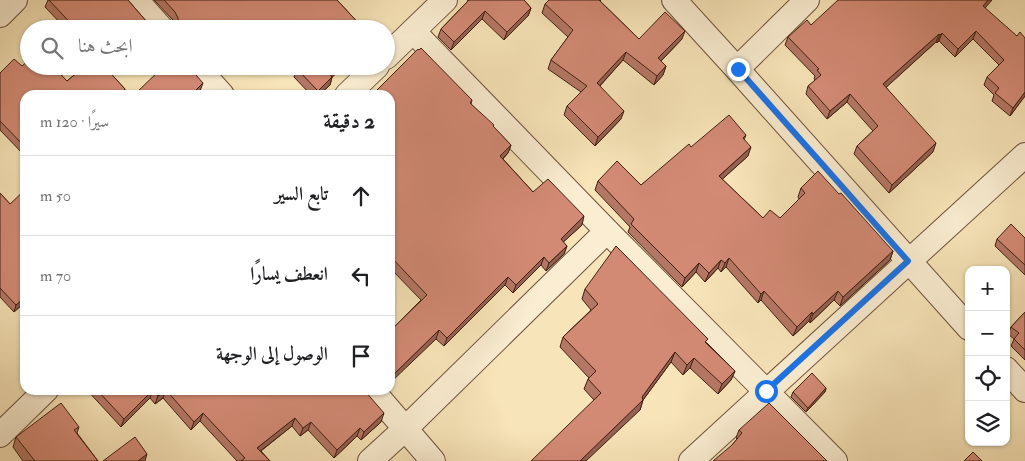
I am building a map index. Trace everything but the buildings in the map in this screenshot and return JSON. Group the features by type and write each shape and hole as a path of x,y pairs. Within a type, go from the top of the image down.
{"street":[{"path":"0,15 15,0"},
{"path":"136,0 154,20"},
{"path":"395,48 445,0"},
{"path":"674,0 965,324"},
{"path":"738,69 807,0"},
{"path":"413,31 607,231 835,461"},
{"path":"204,75 218,90"},
{"path":"352,90 368,75"},
{"path":"691,461 1025,155"},
{"path":"370,461 607,231"},
{"path":"1010,374 1025,390"},
{"path":"0,435 41,395"},
{"path":"376,395 433,461"}],"route":[{"path":"738,69 908,261 766,391"}]}
